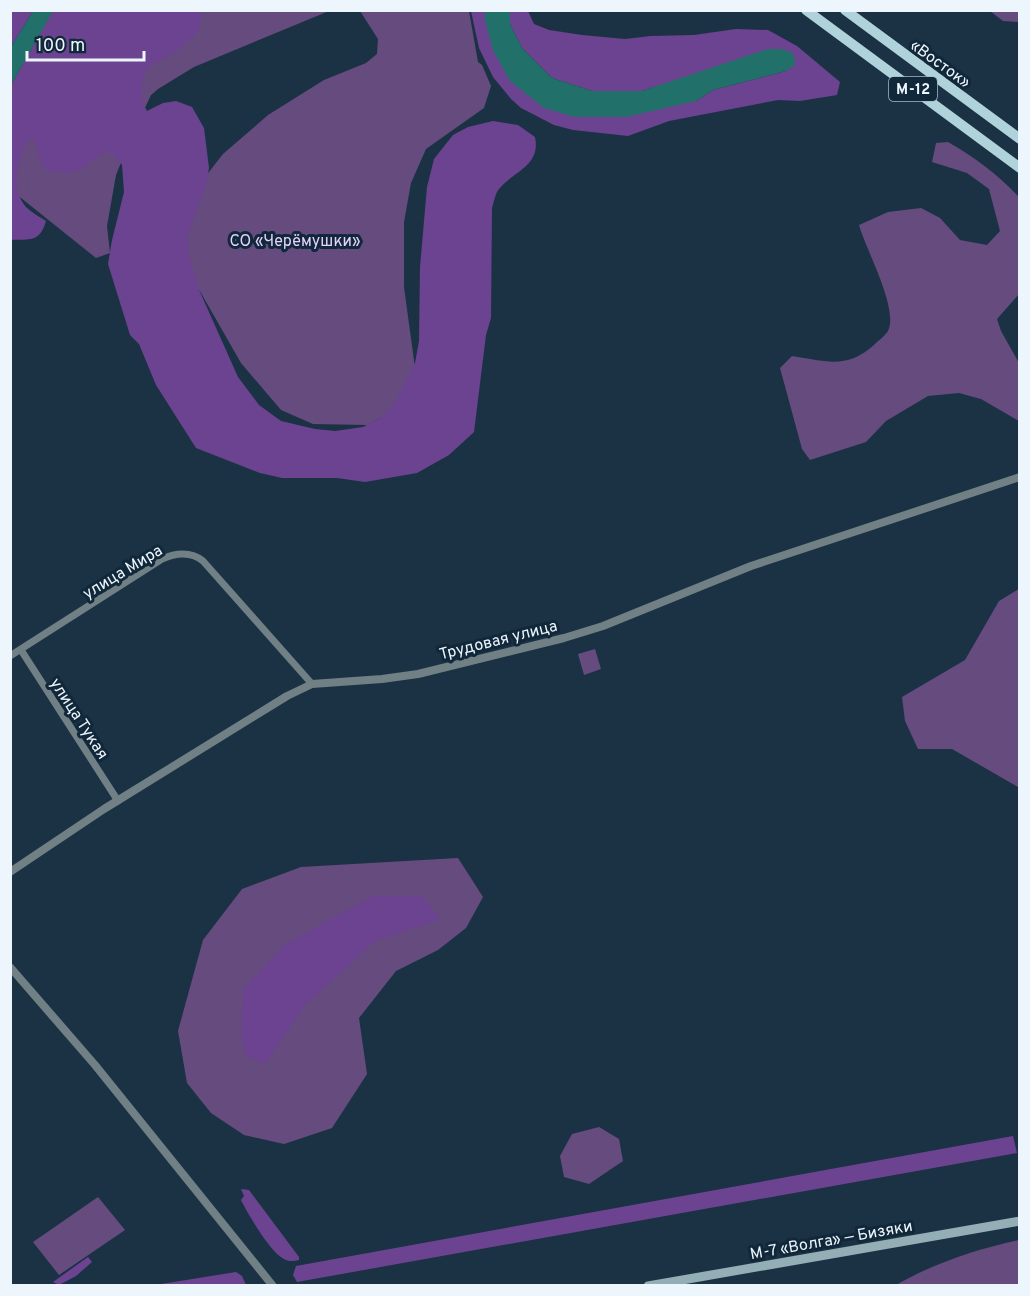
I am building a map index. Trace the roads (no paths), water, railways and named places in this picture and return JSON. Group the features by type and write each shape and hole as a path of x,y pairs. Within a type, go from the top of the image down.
{"main road":[{"name":"М-12","path":"806,10 1020,168"},
{"name":"«Восток»","path":"845,10 1020,139"},
{"name":"М-7 «Волга» — Бизяки","path":"648,1286 1020,1221"}],"street":[{"name":"Трудовая улица","path":"10,872 117,801 287,696 312,684 418,674 564,638 603,626 751,566 1020,477"},
{"name":"улица Мира","path":"10,656 162,559 187,554 203,561 312,684"},
{"name":"улица Тукая","path":"21,650 117,801"},
{"path":"10,968 102,1074 273,1286"}],"park label":[{"name":"СО «Черёмушки»","path":"295,240"}]}
